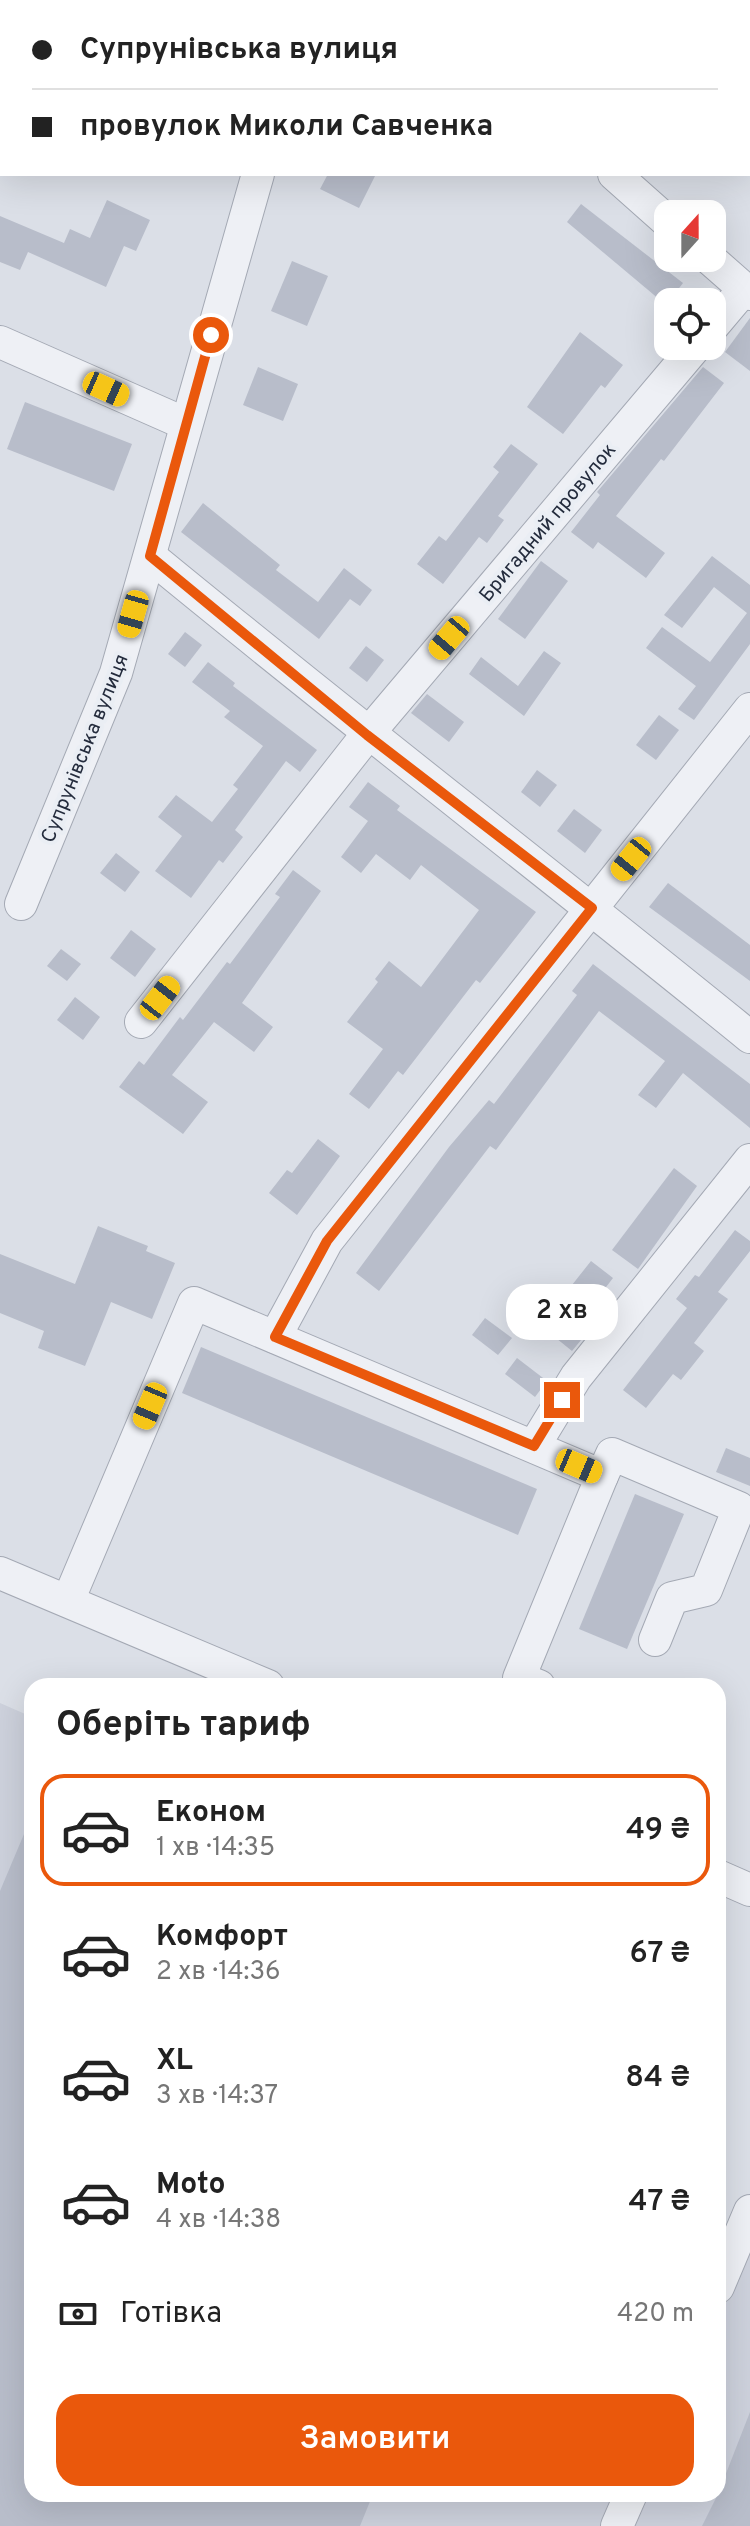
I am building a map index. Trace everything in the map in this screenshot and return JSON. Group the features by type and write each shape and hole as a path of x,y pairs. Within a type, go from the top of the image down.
{"street":[{"name":"Супрунівська вулиця","path":"21,904 116,673 257,176"},
{"path":"616,176 654,210"},
{"path":"725,272 747,292 726,313"},
{"path":"0,342 186,424"},
{"name":"Бригадний провулок","path":"141,1022 367,735 684,360"},
{"path":"150,556 367,735 592,908 750,1037"},
{"path":"275,1337 327,1241 750,709"},
{"path":"534,1446 576,1377 750,1160"},
{"path":"68,1601 194,1303 602,1476"},
{"path":"519,1678 612,1454 739,1508 706,1590 672,1598 655,1640"},
{"path":"0,1573 249,1678"},
{"path":"726,1880 750,1890"},
{"path":"726,2268 750,2211"},
{"path":"617,2526 628,2502"}],"shaded area":[{"path":"0,1703 24,1714 24,2502 726,2502 726,2239 750,2249 750,2526 0,2526"}],"building":[{"path":"327,176 375,176 359,208 320,189"},
{"path":"107,200 150,220 136,251 124,246 106,287 28,252 20,270 0,262 0,216 64,243 70,229 90,238"},
{"path":"581,204 654,261 654,272 669,272 683,283 679,288 654,288 654,295 567,222"},
{"path":"292,261 328,276 307,326 271,311"},
{"path":"750,318 750,371 726,351"},
{"path":"580,332 623,365 605,388 601,385 563,434 527,407"},
{"path":"258,367 298,384 283,421 243,405"},
{"path":"703,367 724,383 664,461 661,459 616,516 665,553 646,578 598,542 593,549 571,532 600,495 597,492"},
{"path":"25,402 132,444 114,491 7,449"},
{"path":"511,444 538,464 498,516 504,520 487,543 479,537 443,584 417,564 439,536 446,541 499,472 493,467"},
{"path":"203,503 280,565 276,570 318,602 344,568 372,590 360,606 350,599 319,639 181,532"},
{"path":"712,556 750,585 750,644 694,720 678,709 696,686 646,648 662,627 710,662 747,613 714,587 682,628 664,615"},
{"path":"541,561 568,581 525,639 498,619"},
{"path":"185,632 202,645 185,667 168,654"},
{"path":"366,646 384,660 367,682 349,668"},
{"path":"544,651 561,663 524,716 469,674 481,657 518,686"},
{"path":"208,662 235,683 233,686 317,750 300,772 286,761 235,830 243,837 223,863 219,860 191,898 155,871 182,836 158,817 176,795 212,822 238,789 233,785 263,746 224,717 230,711 192,682"},
{"path":"427,694 464,722 449,742 411,713"},
{"path":"659,715 679,730 656,760 636,745"},
{"path":"537,770 557,785 540,807 521,792"},
{"path":"368,782 400,806 397,810 536,912 480,983 476,980 403,1075 398,1071 369,1109 349,1094 383,1049 347,1022 378,982 375,979 389,961 421,987 479,910 421,865 410,880 376,854 361,873 341,857 368,821 349,807"},
{"path":"574,809 602,830 585,853 557,831"},
{"path":"116,853 140,872 125,892 100,873"},
{"path":"293,870 321,891 242,1003 273,1027 254,1052 214,1022 172,1075 208,1102 183,1134 119,1087 139,1061 144,1065 180,1017 183,1020 227,962 230,964 280,897 275,894"},
{"path":"668,883 750,945 750,981 649,907"},
{"path":"131,930 156,949 135,977 110,958"},
{"path":"61,949 81,964 67,981 47,966"},
{"path":"593,964 750,1084 750,1128 683,1073 656,1108 638,1095 665,1061 599,1011 496,1150 490,1146 379,1291 356,1273 449,1147 489,1100 494,1104 577,995 572,991"},
{"path":"75,997 100,1017 83,1040 57,1020"},
{"path":"318,1139 340,1156 297,1215 269,1193 287,1170 292,1173"},
{"path":"674,1168 697,1186 638,1269 612,1250"},
{"path":"98,1226 148,1246 146,1251 175,1263 152,1319 111,1302 85,1366 38,1348 44,1331 0,1313 0,1254 75,1284"},
{"path":"735,1230 750,1241 750,1251 718,1292 728,1299 694,1343 704,1351 681,1380 673,1374 646,1408 623,1390 687,1308 676,1299 695,1275 699,1277"},
{"path":"591,1261 613,1278 576,1326 586,1334 572,1351 546,1330 577,1289 572,1285"},
{"path":"485,1318 512,1338 498,1355 472,1335"},
{"path":"201,1347 537,1489 518,1535 182,1393"},
{"path":"517,1358 547,1381 535,1397 505,1374"},
{"path":"726,1448 750,1458 750,1486 716,1472"},
{"path":"635,1494 684,1514 627,1649 579,1629"},
{"path":"24,1834 24,2502 370,2502 360,2526 0,2526 0,1891"},
{"path":"750,2412 750,2526 702,2526 714,2502 726,2502 726,2474"}],"route":[{"path":"211,335 150,556 367,735 592,908 327,1241 275,1337 534,1446 562,1400"}]}
